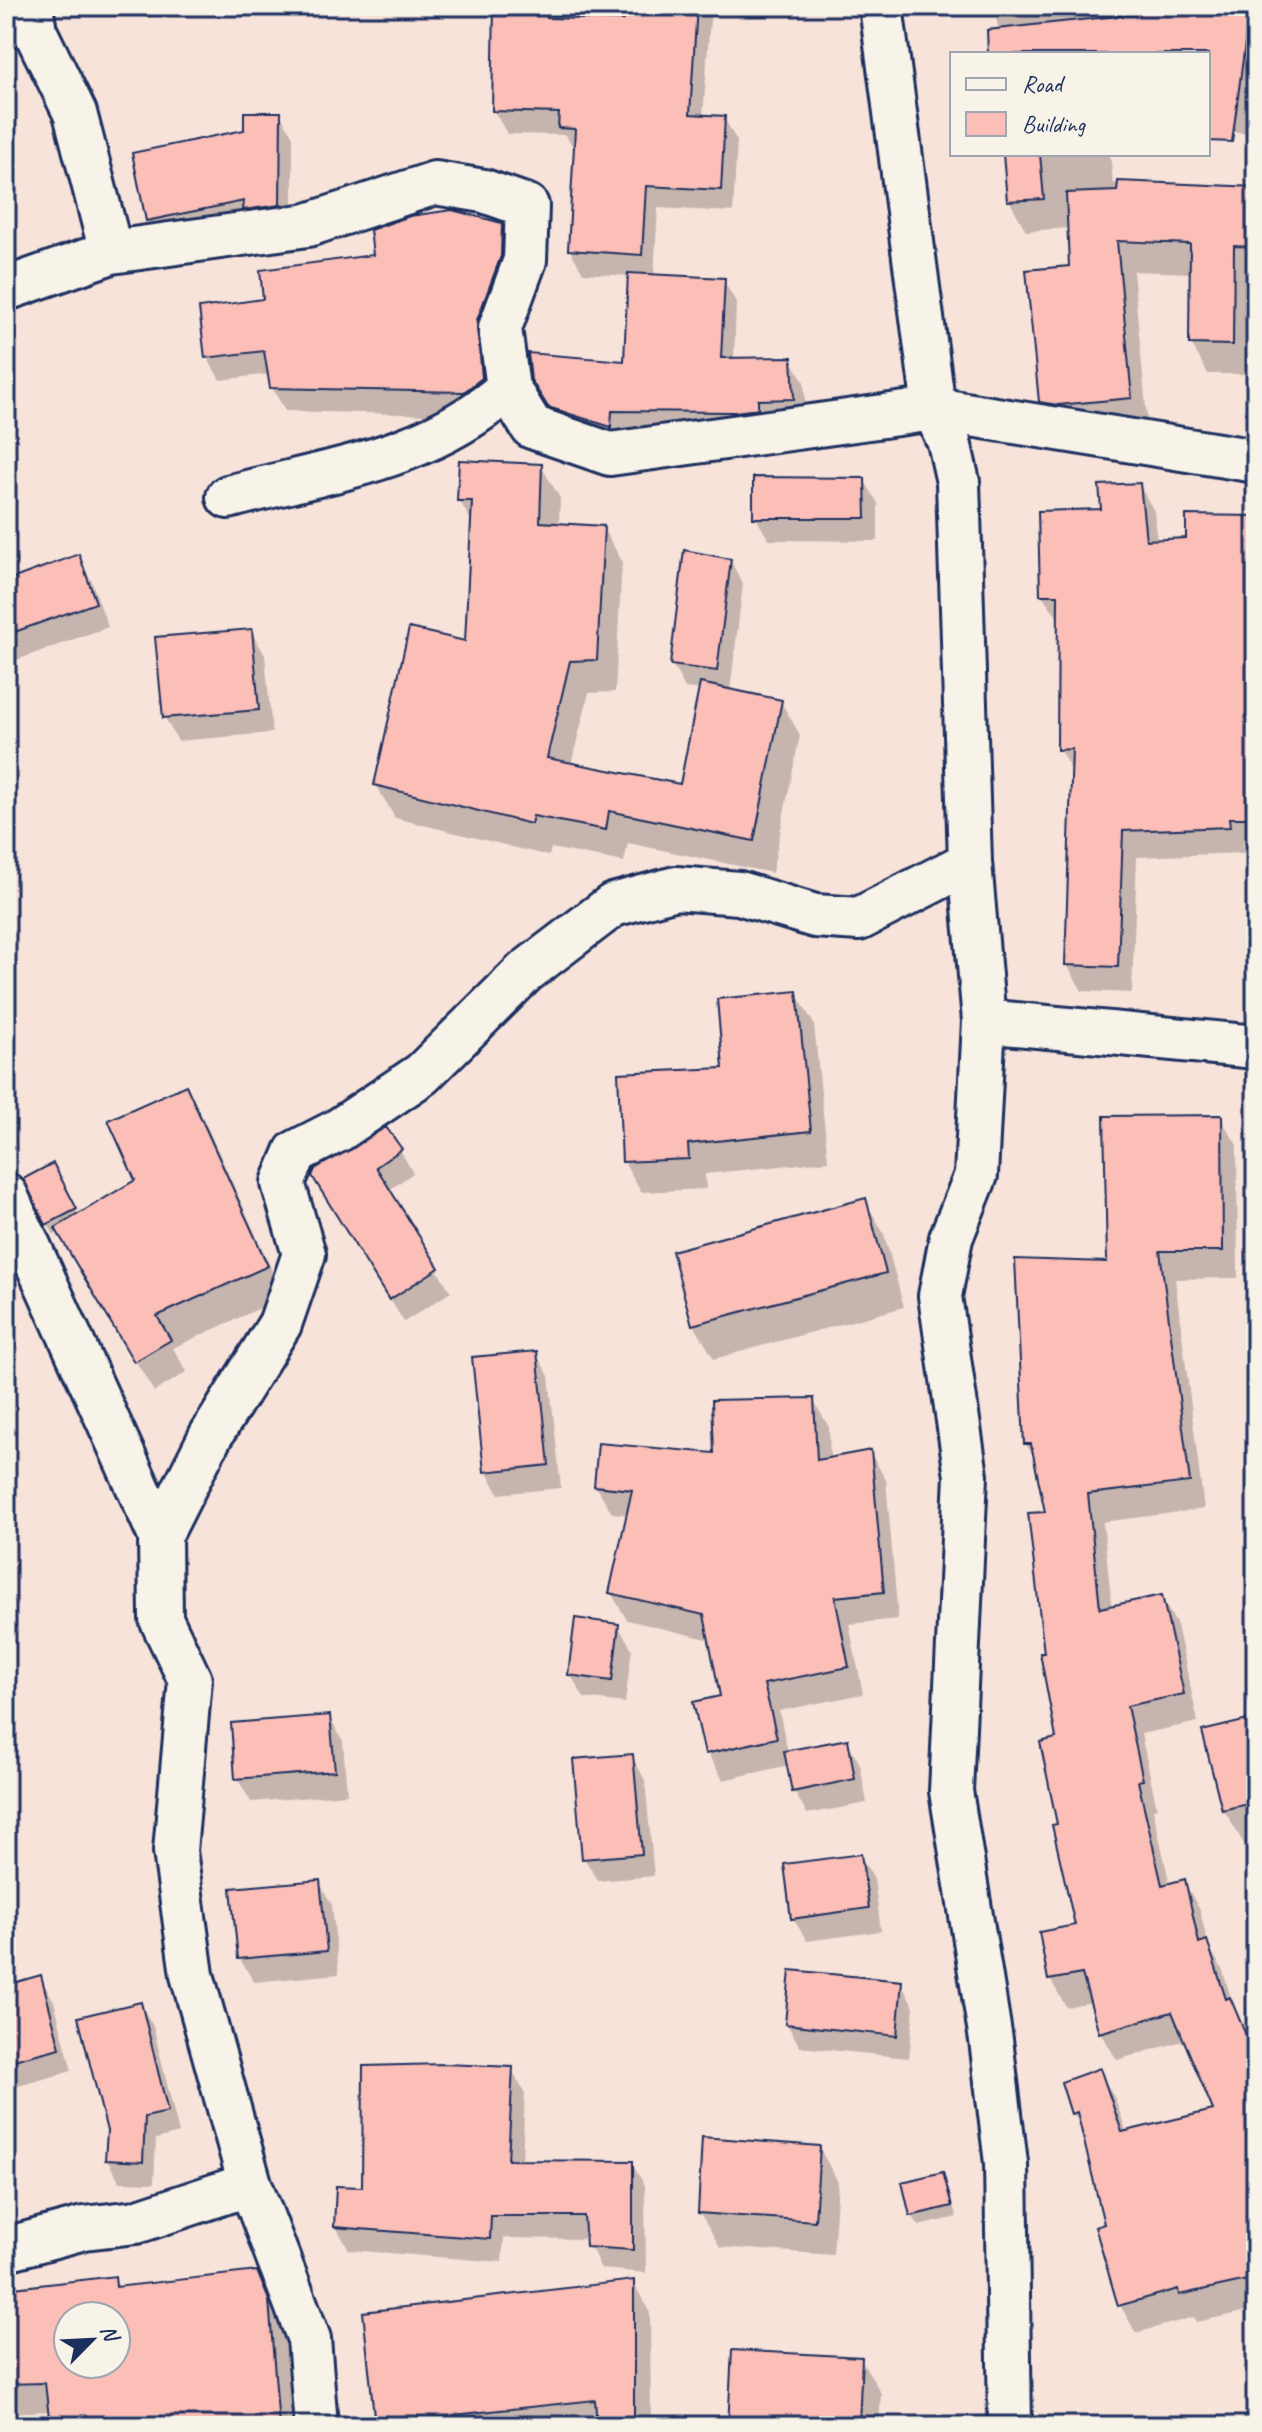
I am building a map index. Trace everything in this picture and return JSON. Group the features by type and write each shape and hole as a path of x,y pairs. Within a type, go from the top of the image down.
{"street":[{"path":"31,6 35,31 75,113 111,252"},
{"path":"881,6 934,409 949,442 958,482 970,862 984,1021 976,1175 951,1238 940,1296 966,1476 951,1791 991,2040 1006,2163 1010,2426"},
{"path":"6,289 111,252 308,225 435,183 484,191 527,206 525,260 500,328 508,388 532,427 610,454 934,409 1256,461"},
{"path":"228,497 394,456 444,434 482,411 508,388"},
{"path":"160,1536 210,1437 280,1324 304,1254 283,1183 296,1152 339,1130 422,1074 525,972 613,905 676,888 739,893 815,916 859,919 970,862"},
{"path":"984,1021 1256,1047"},
{"path":"6,1195 160,1536 161,1619 190,1680 175,1851 192,1975 250,2184 309,2339 316,2426"},
{"path":"6,2249 84,2228 136,2222 250,2184"}],"building":[{"path":"494,6 547,6 547,18 624,20 625,6 697,6 690,114 725,116 721,190 646,186 642,255 568,250 575,129 558,128 559,113 492,111"},
{"path":"1137,6 1250,6 1232,142 1210,141 1210,52 988,52 987,30 1136,14"},
{"path":"244,112 281,112 280,205 243,210 244,201 146,221 132,153 244,130"},
{"path":"1003,156 1040,156 1044,199 1007,201"},
{"path":"1118,181 1256,187 1256,247 1234,246 1233,345 1189,344 1190,244 1117,241 1132,398 1058,405 1039,402 1026,270 1069,266 1066,193 1117,191"},
{"path":"452,210 502,223 501,256 477,320 482,378 464,392 270,388 264,351 205,358 199,308 263,299 260,270 373,255 370,230 410,216"},
{"path":"628,273 725,278 721,358 792,357 794,399 758,400 758,409 735,412 612,411 611,427 548,407 531,380 528,353 624,361"},
{"path":"459,460 542,464 540,522 604,526 597,660 570,661 547,758 680,784 700,683 782,700 754,841 609,811 606,830 533,816 531,824 374,785 409,628 465,641 472,501 457,501"},
{"path":"753,477 865,478 866,518 753,518"},
{"path":"1140,483 1146,540 1186,538 1186,515 1256,516 1256,818 1229,818 1230,827 1123,831 1118,967 1065,965 1072,749 1057,750 1058,595 1040,595 1038,511 1101,509 1099,485"},
{"path":"684,550 731,559 717,671 670,665"},
{"path":"79,554 96,603 6,635 6,581"},
{"path":"252,629 259,710 163,718 155,637"},
{"path":"797,991 811,1131 688,1144 689,1159 622,1162 618,1073 723,1068 717,999"},
{"path":"186,1085 268,1266 157,1316 171,1340 134,1362 55,1228 135,1180 108,1120"},
{"path":"1222,1115 1223,1251 1160,1251 1190,1482 1088,1494 1100,1608 1162,1595 1184,1694 1127,1706 1143,1780 1138,1781 1162,1885 1185,1879 1199,1943 1207,1940 1226,1999 1230,1997 1256,2059 1256,2278 1179,2295 1178,2289 1118,2306 1095,2227 1104,2224 1077,2112 1071,2114 1061,2082 1100,2068 1122,2132 1213,2110 1172,2012 1099,2033 1082,1974 1048,1980 1039,1932 1075,1925 1052,1825 1057,1824 1040,1742 1056,1738 1040,1653 1044,1653 1028,1513 1045,1512 1031,1444 1024,1444 1015,1259 1107,1262 1104,1116"},
{"path":"386,1127 402,1149 376,1167 439,1268 389,1300 312,1176 315,1169"},
{"path":"53,1163 77,1209 46,1225 23,1179"},
{"path":"866,1198 886,1273 692,1325 672,1251"},
{"path":"537,1351 549,1465 484,1472 472,1357"},
{"path":"814,1398 817,1460 871,1450 884,1592 835,1597 849,1667 764,1684 777,1738 705,1754 693,1702 720,1696 704,1615 609,1593 632,1490 594,1486 598,1443 714,1453 712,1400"},
{"path":"575,1618 619,1624 612,1681 568,1675"},
{"path":"330,1715 335,1771 235,1779 231,1723"},
{"path":"1256,1718 1256,1802 1222,1810 1202,1731"},
{"path":"848,1739 855,1779 792,1792 784,1751"},
{"path":"633,1754 642,1854 582,1859 573,1759"},
{"path":"861,1854 869,1908 791,1919 784,1864"},
{"path":"320,1880 327,1951 238,1959 231,1888"},
{"path":"790,1970 902,1981 897,2036 785,2024"},
{"path":"41,1975 60,2048 6,2062 6,1985"},
{"path":"141,2002 168,2112 145,2117 143,2162 105,2160 107,2131 78,2017"},
{"path":"445,2064 513,2067 508,2160 633,2161 633,2250 586,2247 584,2216 491,2216 490,2239 334,2227 336,2186 362,2187 363,2066"},
{"path":"702,2137 820,2146 815,2221 698,2213"},
{"path":"943,2172 952,2206 910,2216 902,2182"},
{"path":"257,2271 269,2300 279,2426 50,2426 45,2383 6,2384 6,2289 115,2276 116,2287"},
{"path":"634,2280 634,2426 597,2426 595,2400 454,2415 455,2426 375,2426 363,2312"},
{"path":"732,2350 862,2357 859,2426 728,2426"}]}
